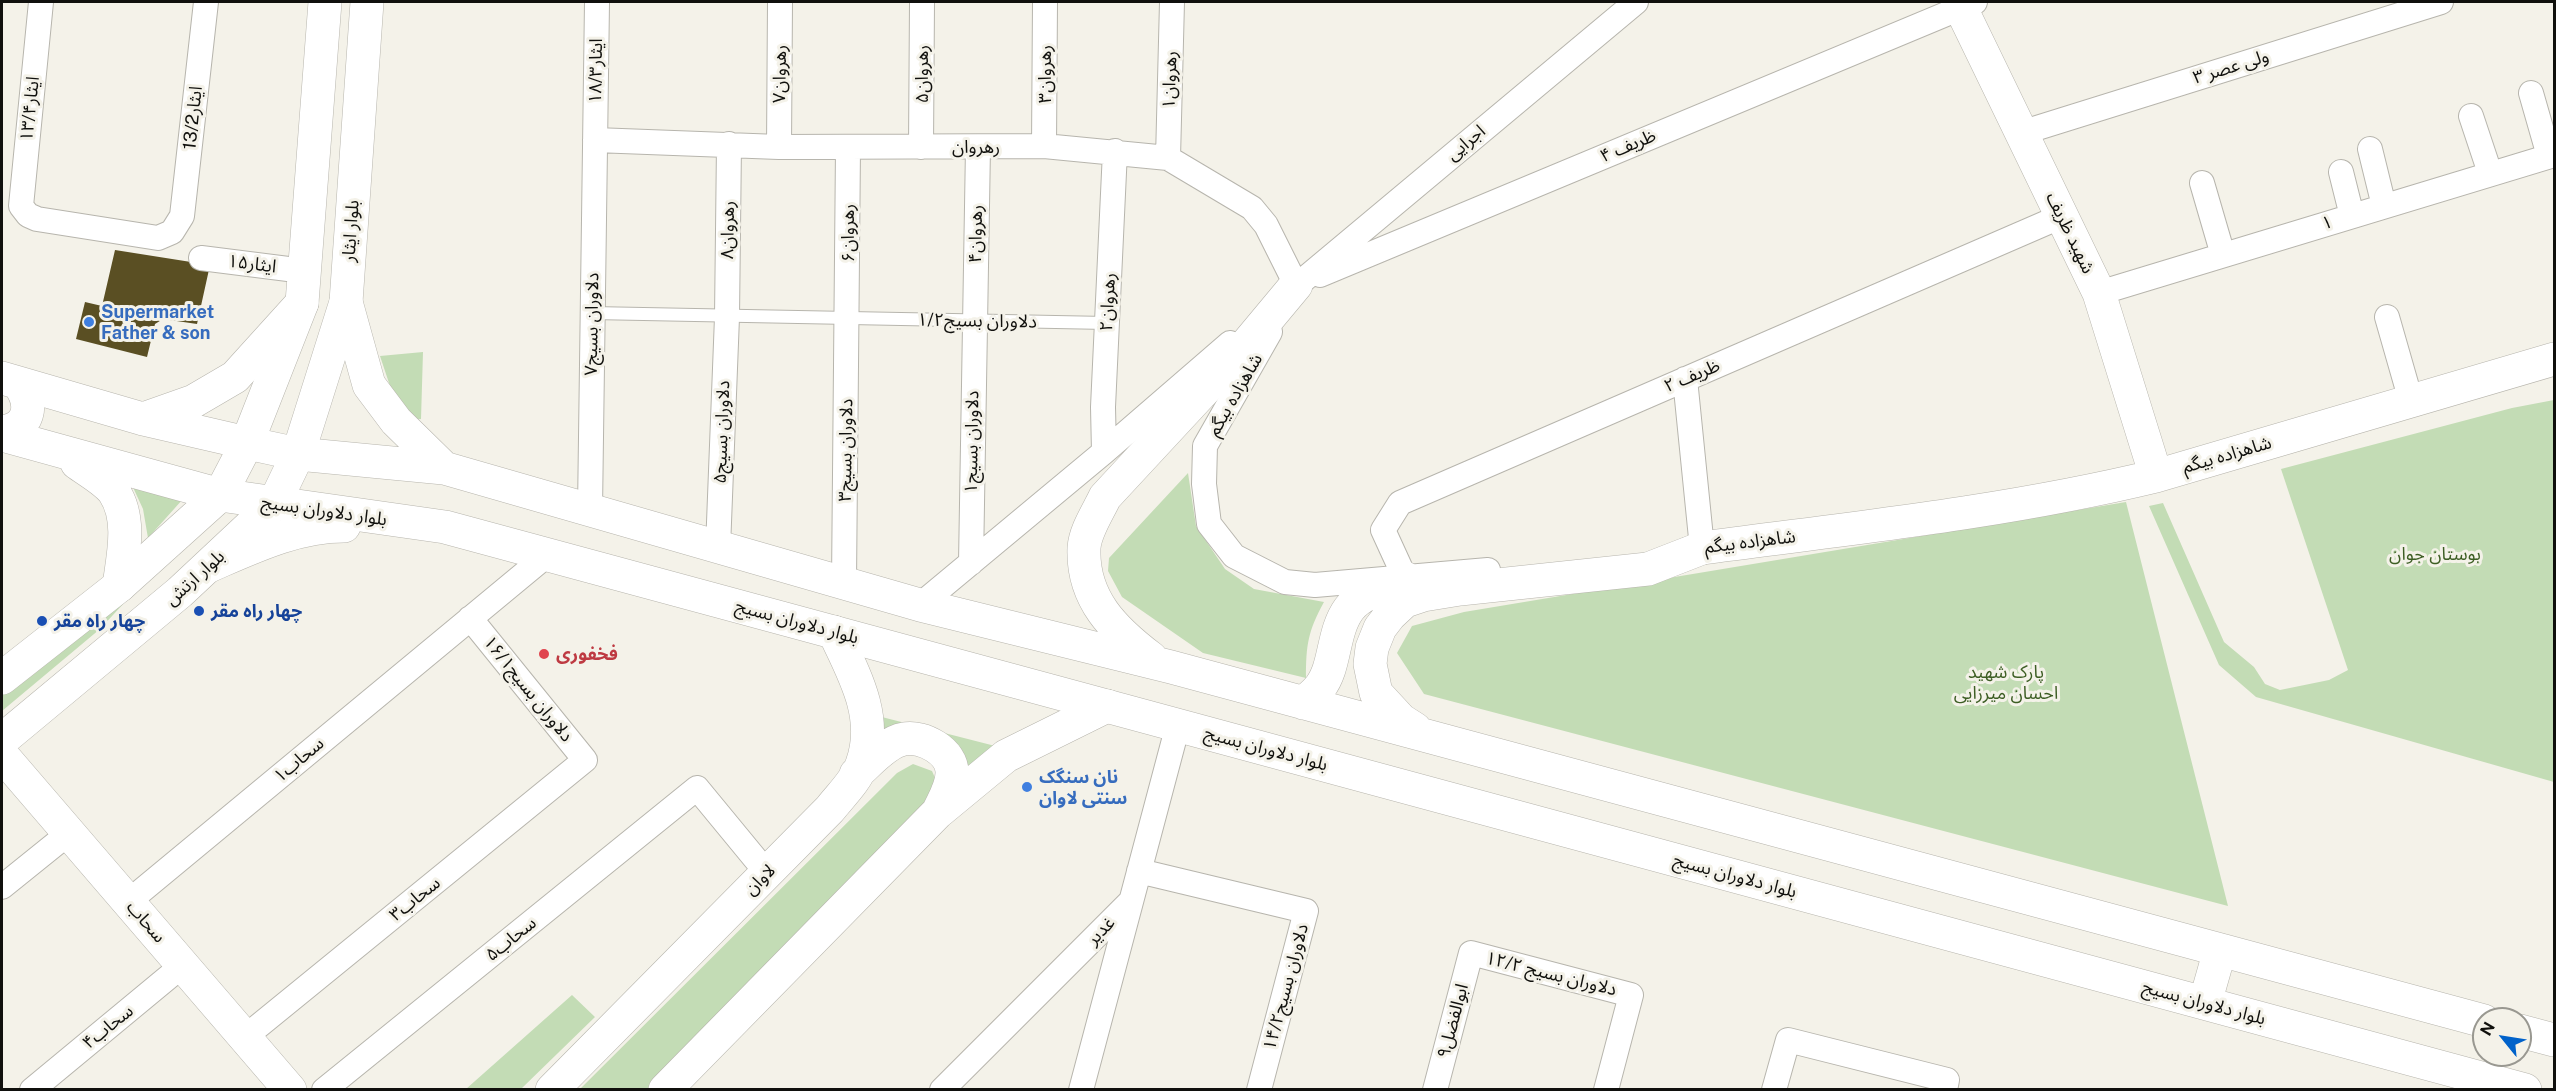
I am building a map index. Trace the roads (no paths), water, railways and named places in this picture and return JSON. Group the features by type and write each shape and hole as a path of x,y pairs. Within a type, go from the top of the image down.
{"main road":[{"path":"2,678 119,586 220,495 247,443 302,303 325,2"},
{"name":"بلوار ایثار","path":"274,504 298,453 346,302 367,2"},
{"name":"شهید ظریف","path":"1965,3 2021,134 2099,293 2156,476"},
{"path":"318,101 359,104"},
{"path":"1157,663 1120,634 1106,618 1094,596 1087,574 1084,547 1092,523 1105,497 1246,345 1296,285"},
{"path":"346,302 369,385 396,421 444,468"},
{"path":"143,419 194,401 235,377 302,303"},
{"name":"شاهزاده بیگم","path":"1702,548 1940,517 2092,491 2156,476 2554,359"},
{"path":"10,381 143,419 247,443 298,453 444,468 920,605 1157,663 2472,1018"},
{"path":"2,433 22,423 28,410 27,395 10,381"},
{"name":"بلوار دلاوران بسیج","path":"2,433 220,495 445,527 2525,1089"},
{"path":"63,452 114,491 122,510 126,533 119,586"},
{"name":"بلوار ارتش","path":"2,740 209,566 274,504"},
{"path":"209,566 278,537 322,526 445,527"},
{"path":"1427,736 1401,720 1383,703 1371,679 1372,648 1380,628 1390,615 1405,602 1423,595 1460,588 1648,569 1702,548"},
{"path":"1303,703 1321,687 1329,670 1339,627 1349,609 1376,591 1405,578"},
{"name":"لاوان","path":"552,1089 830,809 862,766 870,729 859,684 834,632"},
{"path":"665,1089 937,813 1006,756 1107,706"},
{"path":"856,774 882,751 904,739 923,740 943,752 953,770 950,788 937,813"},
{"name":"سحاب","path":"2,755 290,1089"},
{"path":"2205,1003 2220,950"},
{"path":"2532,1034 2554,1040"}],"street":[{"name":"ایثار۱۳/۴","path":"41,2 21,206 37,219 158,238 172,232"},
{"name":"ایثار13/2","path":"172,232 182,216 206,2"},
{"name":"ایثار۱۸/۳","path":"595,140 597,2"},
{"name":"رهروان۷","path":"779,147 780,2"},
{"name":"رهروان۵","path":"921,147 922,2"},
{"name":"رهروان۳","path":"1044,146 1045,2"},
{"name":"رهروان۱","path":"1168,158 1172,2"},
{"name":"اجرایی","path":"920,605 1104,453 1296,285 1636,2"},
{"name":"ولی عصر ۳","path":"2021,134 2441,2"},
{"name":"ظریف ۴","path":"1296,285 1965,3"},
{"path":"2531,93 2552,155"},
{"path":"2471,116 2490,173"},
{"name":"رهروان","path":"595,140 848,148 1044,146 1115,151 1168,158 1252,208 1266,225 1296,285"},
{"name":"دلاوران بسیج۷","path":"590,509 595,140"},
{"name":"رهروان۸","path":"727,316 729,144"},
{"name":"رهروان۴","path":"974,321 978,147"},
{"name":"رهروان۶","path":"848,148 848,318"},
{"path":"2370,149 2384,206"},
{"name":"رهروان۲","path":"1104,453 1103,407 1115,151"},
{"name":"۱","path":"2099,293 2552,155"},
{"path":"2341,172 2352,216"},
{"path":"2202,183 2223,255"},
{"name":"ظریف ۲","path":"1405,578 1383,530 1400,503 2062,216"},
{"name":"ایثار۱۵","path":"201,258 304,271"},
{"name":"شاهزاده بیگم","path":"1296,285 1205,446 1204,484 1209,524 1234,556 1285,582 1315,585 1702,548"},
{"name":"دلاوران بسیج۵","path":"718,548 727,316"},
{"name":"دلاوران بسیج۳","path":"844,582 848,318"},
{"path":"2387,318 2411,401"},
{"name":"دلاوران بسیج۱","path":"971,563 974,321"},
{"path":"1685,379 1702,548"},
{"name":"۱سحاب","path":"128,902 547,555"},
{"name":"دلاوران بسیج۱۶/۱","path":"470,618 585,760"},
{"path":"1081,1089 1178,725"},
{"name":"۳سحاب","path":"245,1037 585,760"},
{"name":"۵سحاب","path":"324,1089 697,788 767,873"},
{"path":"2,887 69,833"},
{"name":"۱۴/۲دلاوران بسیج","path":"1139,871 1306,911 1259,1089"},
{"name":"غدیر","path":"942,1089 1132,900"},
{"name":"دلاوران بسیج ۱۲/۲","path":"1471,953 1631,995 1606,1089"},
{"name":"ابوالفضل۹","path":"1435,1089 1471,953"},
{"name":"۴سحاب","path":"32,1089 183,965"},
{"path":"1774,1089 1788,1040 1946,1085"}],"lane":[{"name":"دلاوران بسیج۱/۲","path":"592,313 1107,322"}],"place":[{"name":"Supermarket Father & son","path":"89,322"},
{"name":"چهار راه مقر‍","path":"199,611"},
{"name":"چهار راه مقر","path":"42,621"},
{"name":"فخفوری","path":"544,654"},
{"name":"نان سنگک سنتی لاوان","path":"1027,787"}],"park label":[{"name":"بوستان جوان","path":"2435,554"},
{"name":"پارک شهید احسان میرزایی","path":"2006,682"}]}
